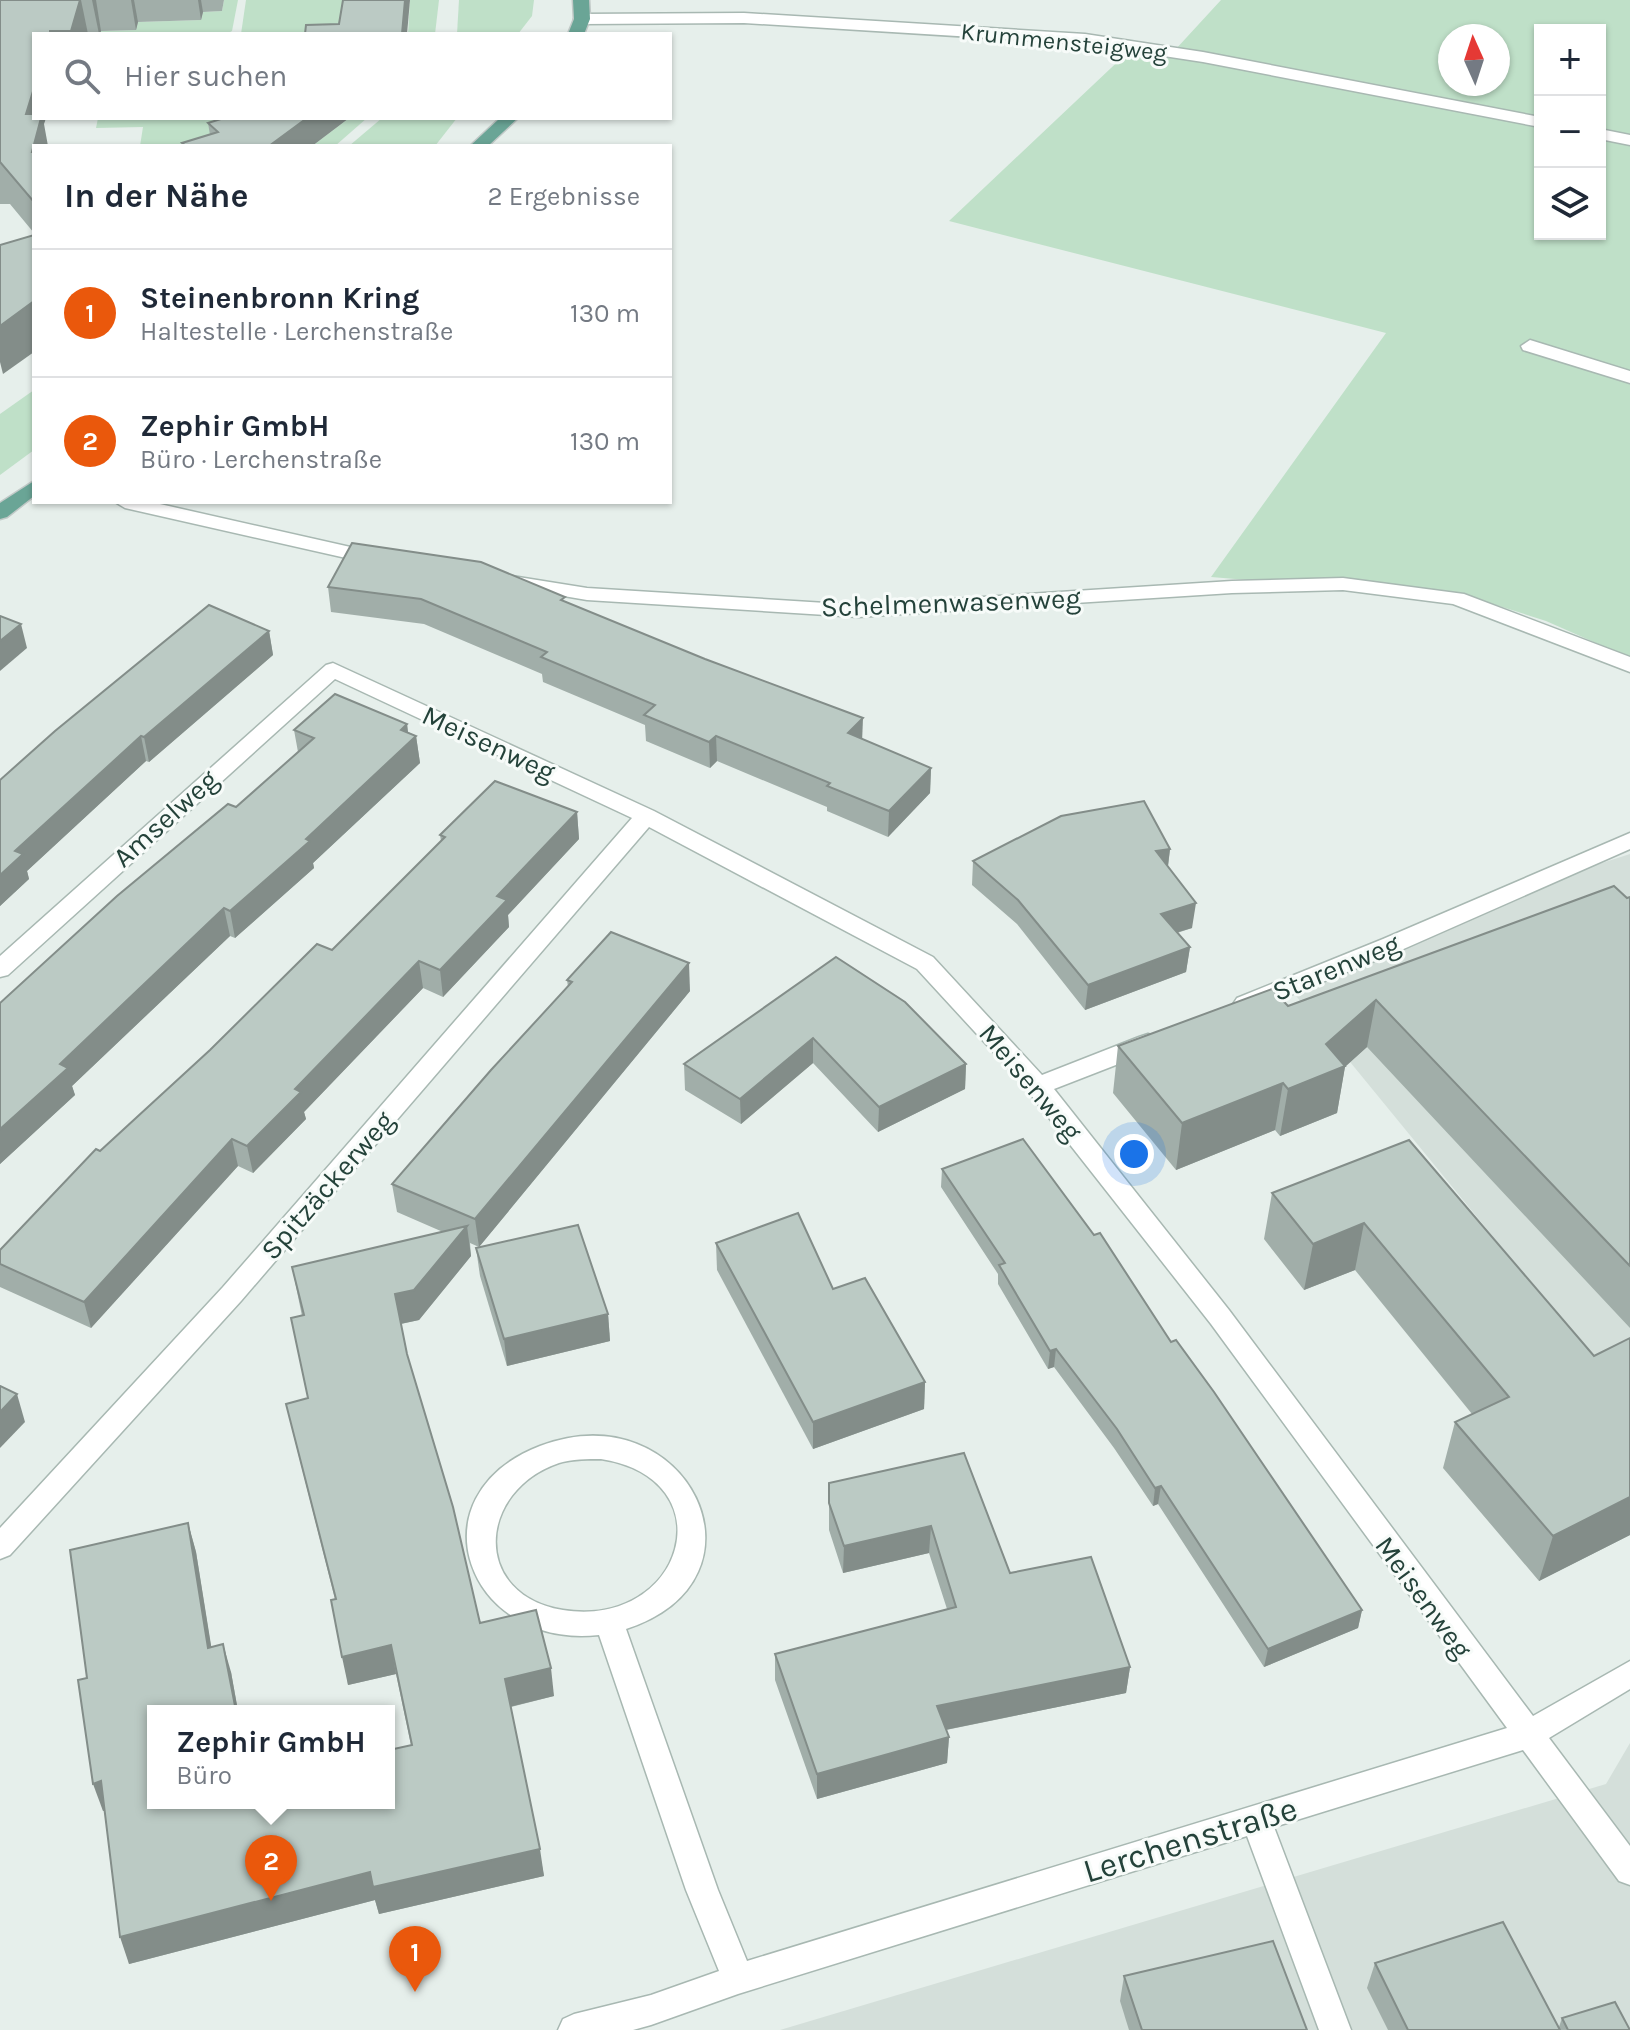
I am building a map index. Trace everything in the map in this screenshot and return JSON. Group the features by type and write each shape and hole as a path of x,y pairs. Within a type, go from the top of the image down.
{"main road":[{"path":"579,26 581,0"},
{"path":"480,144 508,120"},
{"path":"0,513 32,489"}],"street":[{"path":"639,18 662,0"},
{"name":"Krummensteigweg","path":"579,26 639,18 744,18 1085,39 1203,57 1534,121"},
{"path":"1606,135 1630,140"},
{"path":"1530,346 1630,377"},
{"path":"134,504 398,563"},
{"name":"Schelmenwasenweg","path":"486,578 587,594 858,611 1232,587 1343,584 1457,598 1630,665"},
{"name":"Meisenweg","path":"333,670 646,816 925,963 1038,1086 1220,1317 1630,1871"},
{"name":"Amselweg","path":"0,969 333,670"},
{"name":"Spitzäckerweg","path":"0,1547 232,1294 646,816"},
{"name":"Starenweg","path":"1225,1012 1391,945 1630,840"},
{"path":"1038,1086 1167,1035"},
{"path":"601,1448 636,1455 665,1472 685,1497 694,1526 689,1557 673,1585 644,1608 609,1622 576,1625 542,1619 513,1605 493,1584 481,1557 480,1529 490,1503 508,1479 534,1461 565,1450 601,1448"},
{"path":"609,1622 702,1890 738,1979"},
{"name":"Lerchenstraße","path":"574,2030 651,2010 738,1979 1528,1735 1630,1674"},
{"path":"1256,1819 1335,2030"}],"shaded area":[{"path":"1630,854 1630,1404 1292,991 1543,882"},
{"path":"1630,1743 1630,2030 780,2030 1606,1784"}],"green space":[{"path":"224,0 238,0 230,32 101,32 136,30 138,22 201,20 203,12 222,11"},
{"path":"246,0 351,0 345,32 241,32"},
{"path":"410,0 439,0 435,32 408,32"},
{"path":"459,0 534,0 532,16 520,32 457,32"},
{"path":"1221,0 1630,0 1630,658 1546,621 1477,599 1211,577 1386,333 949,221 1129,51 1175,50"},
{"path":"98,120 268,120 235,144 140,144 143,127 96,128"},
{"path":"346,120 365,120 337,144 315,144"},
{"path":"380,120 455,120 437,144 351,144"},
{"path":"32,391 32,451 0,475 0,414"}],"building":[{"path":"0,0 80,0 71,31 32,32 32,94 26,114 32,114 32,120 40,120 32,144 32,200 0,162"},
{"path":"343,0 405,0 402,32 305,32 306,25 339,24"},
{"path":"218,120 304,120 272,144 182,143 218,132 208,123"},
{"path":"32,236 32,302 0,326 0,245"},
{"path":"352,543 481,562 565,597 561,600 705,659 863,718 848,733 931,768 889,811 716,736 709,742 644,715 655,705 541,657 547,652 421,599 328,587"},
{"path":"209,605 269,631 144,737 141,736 15,851 23,854 0,875 0,780"},
{"path":"0,616 21,624 0,641"},
{"path":"335,694 407,724 401,730 416,736 306,839 310,841 230,911 224,908 60,1064 68,1068 0,1129 0,1003 117,896 228,804 236,807 314,738 294,730"},
{"path":"495,781 577,812 497,896 507,900 440,970 419,961 295,1089 301,1092 247,1146 232,1139 84,1302 0,1264 0,1250 96,1149 100,1151 210,1050 317,944 332,950 445,837 440,835"},
{"path":"1144,801 1170,849 1156,851 1196,903 1161,914 1190,947 1088,985 1018,900 973,861 1061,816"},
{"path":"1614,886 1627,898 1630,897 1630,1266 1376,1000 1326,1044 1345,1066 1288,1089 1283,1083 1182,1123 1118,1046 1272,989 1288,1006"},
{"path":"611,932 689,963 475,1219 392,1184 572,982 567,980"},
{"path":"836,957 905,1002 966,1064 879,1107 813,1038 740,1099 684,1064"},
{"path":"1023,1139 1094,1235 1100,1233 1171,1342 1176,1340 1214,1392 1362,1610 1268,1649 1161,1486 1155,1488 1117,1429 1056,1349 1050,1351 999,1265 1005,1263 942,1169"},
{"path":"1409,1140 1594,1356 1630,1338 1630,1497 1553,1536 1455,1422 1509,1397 1364,1223 1313,1244 1272,1193"},
{"path":"798,1213 833,1289 865,1278 925,1382 813,1422 716,1243"},
{"path":"578,1225 608,1314 504,1339 476,1248"},
{"path":"467,1226 414,1290 395,1294 407,1354 453,1507 480,1623 536,1610 551,1668 505,1679 540,1849 373,1887 370,1872 120,1937 101,1781 93,1784 78,1680 87,1678 70,1550 188,1523 208,1648 223,1644 235,1705 147,1705 147,1809 395,1809 395,1749 412,1745 391,1645 342,1657 331,1600 336,1599 286,1404 308,1398 291,1318 304,1315 292,1267"},
{"path":"0,1386 17,1394 0,1412"},
{"path":"964,1453 1010,1573 1091,1557 1130,1667 937,1706 949,1737 817,1774 775,1654 956,1607 931,1526 844,1546 829,1503 829,1483"},
{"path":"1503,1922 1560,2030 1408,2030 1375,1963"},
{"path":"1273,1941 1307,2030 1142,2030 1124,1976"},
{"path":"1615,2002 1630,2030 1568,2030 1562,2018"}],"place":[{"name":"Zephir GmbH","path":"271,1901"},
{"name":"Steinenbronn Kring","path":"415,1992"}]}
